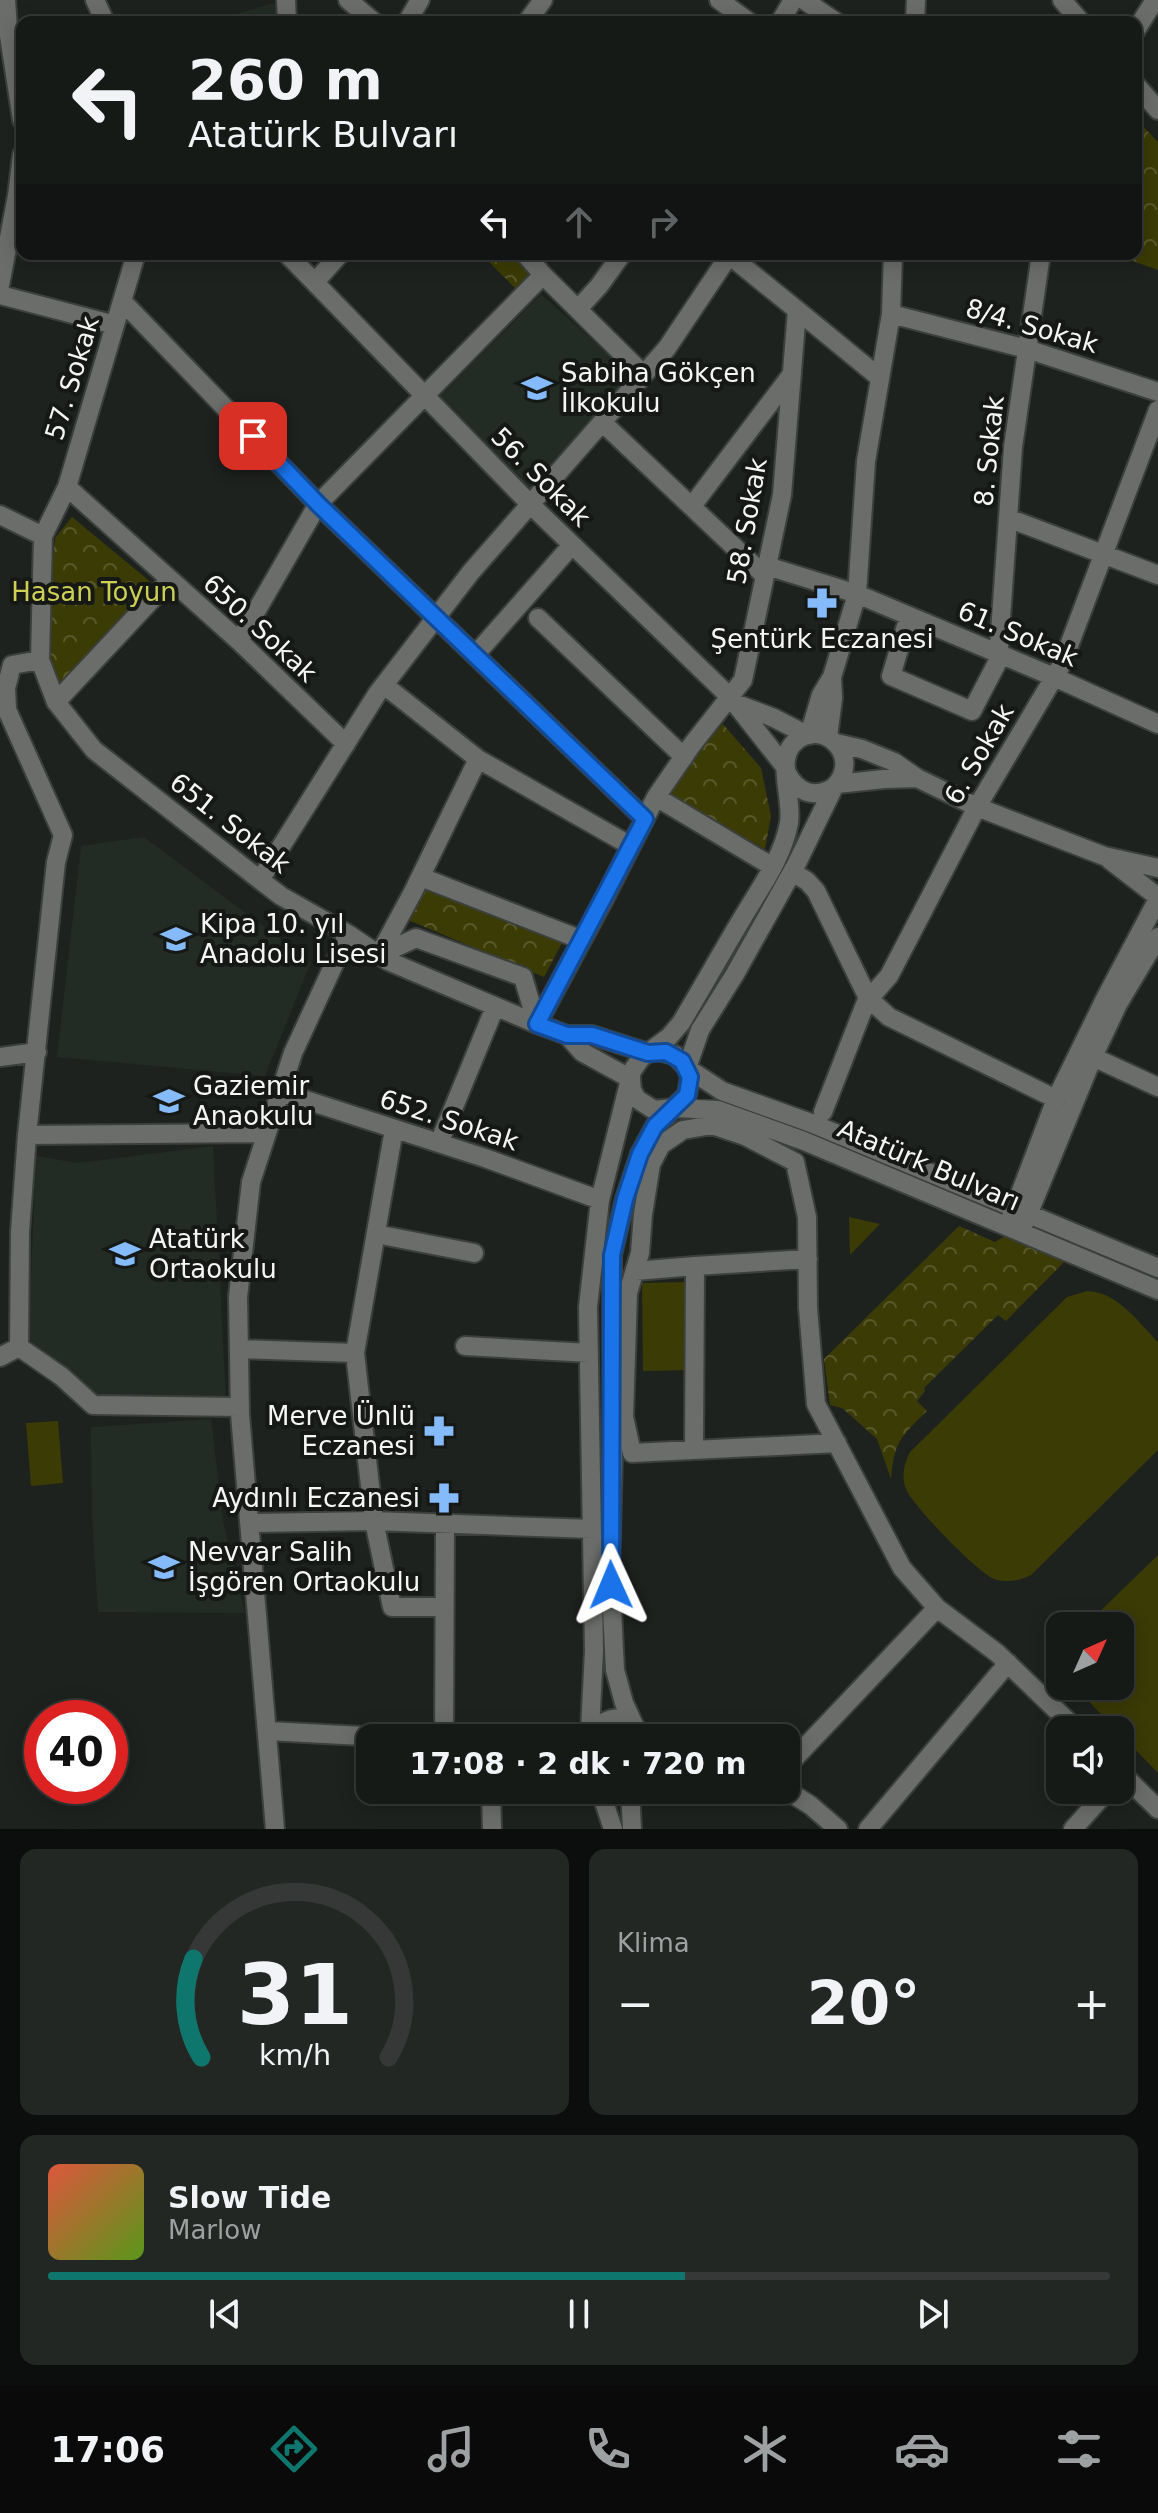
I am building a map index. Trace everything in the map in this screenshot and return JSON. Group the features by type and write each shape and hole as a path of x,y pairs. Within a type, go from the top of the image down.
{"street":[{"path":"6,0 16,81"},
{"path":"348,0 367,16"},
{"path":"719,0 741,16"},
{"path":"804,0 827,16"},
{"path":"1142,21 1155,0"},
{"path":"1142,92 1158,110"},
{"path":"0,285 16,201"},
{"name":"57. Sokak","path":"53,516 67,487 134,260"},
{"name":"56. Sokak","path":"293,260 530,504 732,700 786,771"},
{"path":"315,282 335,260"},
{"path":"530,260 643,374"},
{"path":"578,309 618,260"},
{"path":"260,880 384,685 471,572 667,348 727,260"},
{"path":"736,260 880,378"},
{"path":"820,738 821,695 832,677 857,594 866,461 891,314 893,260"},
{"name":"8. Sokak","path":"909,616 891,676 972,711 998,661 1013,447 1040,260"},
{"path":"239,641 318,504 543,275"},
{"path":"0,295 115,325"},
{"path":"123,302 318,504 645,819"},
{"name":"58. Sokak","path":"537,1024 656,797 684,757 732,700 743,680 782,495 797,310"},
{"name":"8/4. Sokak","path":"891,314 1027,349 1158,392"},
{"path":"692,506 792,374"},
{"name":"6. Sokak","path":"823,1112 868,998 889,976 977,807 1062,664 1158,410"},
{"path":"602,422 766,571"},
{"name":"650. Sokak","path":"67,487 239,641 346,744"},
{"path":"0,515 43,536"},
{"name":"651. Sokak","path":"53,516 43,536 40,660 56,702 94,750 281,896 388,961 567,1035"},
{"path":"1008,518 1158,575"},
{"path":"476,654 572,545"},
{"name":"61. Sokak","path":"766,571 857,594 1158,724"},
{"path":"56,702 169,581"},
{"path":"538,618 684,757"},
{"path":"19,1347 20,1232 27,1135 56,862 63,835 7,710 6,688 12,665 40,660"},
{"path":"384,685 478,759 631,846"},
{"name":"56. Sokak","path":"732,700 820,738 862,749 894,762 917,778 977,807 1104,856"},
{"path":"589,1724 594,1651 588,1307 600,1200 636,1064 681,1023 773,867 789,822 786,771 789,750 799,739 820,738 842,752 845,766 843,776 735,974 700,1030 687,1068 690,1086 687,1095 655,1126 640,1154 625,1199 612,1255 610,1569 615,1670 624,1703 636,1724"},
{"path":"379,955 478,759"},
{"path":"786,771 794,784 809,793 822,793 836,786"},
{"name":"56. Sokak","path":"836,786 917,778"},
{"path":"656,797 773,867"},
{"path":"1104,856 1158,868"},
{"path":"1017,1221 1056,1099 1158,892 1104,856"},
{"path":"792,872 816,891 868,998 889,1017 1056,1099"},
{"path":"421,877 582,940"},
{"path":"275,1829 240,1407 238,1297 251,1182 293,1053 348,934"},
{"path":"1017,1221 1118,1004 1158,937"},
{"path":"379,955 416,938 523,977 537,1024"},
{"path":"439,1143 495,1007"},
{"path":"567,1035 582,1052 631,1079"},
{"name":"Atatürk Bulvarı","path":"567,1035 592,1035 648,1053 658,1051 675,1055 687,1068 722,1091 811,1123 1158,1290"},
{"path":"0,1057 37,1052"},
{"path":"1093,1057 1158,1087"},
{"name":"Atatürk Bulvarı","path":"631,1079 632,1090 644,1106 664,1111 674,1108 718,1110 1017,1221 1158,1268"},
{"name":"652. Sokak","path":"281,1092 600,1200"},
{"path":"632,1453 624,1417 628,1293 640,1253 651,1164 661,1145 683,1130 712,1125 745,1136 795,1162 807,1217 808,1308 816,1404 902,1568 937,1608 1008,1663 1063,1716"},
{"path":"394,1129 355,1353 374,1521 392,1607 444,1607"},
{"path":"27,1135 267,1133"},
{"path":"376,1234 474,1253"},
{"path":"635,1271 808,1259"},
{"path":"694,1450 695,1266"},
{"path":"465,1346 589,1353"},
{"path":"0,1357 19,1347"},
{"path":"19,1347 61,1376 93,1405 240,1407"},
{"path":"239,1349 355,1353"},
{"path":"613,1454 837,1443"},
{"path":"250,1523 374,1521 592,1529"},
{"path":"444,1724 445,1525"},
{"path":"800,1752 937,1608"},
{"path":"868,1829 1008,1663"},
{"path":"596,1724 612,1718 630,1724"},
{"path":"268,1731 356,1736"},
{"path":"1134,1786 1158,1809"},
{"path":"800,1799 838,1829"},
{"path":"491,1804 492,1829"},
{"path":"605,1804 613,1829"},
{"path":"631,1804 632,1829"},
{"path":"1073,1829 1095,1804"}],"shaded area":[{"path":"274,3 277,16 228,16"},
{"name":"Sabiha Gökçen İlkokulu","path":"541,294 635,378 532,494 439,397"},
{"name":"Kipa 10. yıl Anadolu Lisesi","path":"144,837 311,962 265,1076 57,1057 81,846"},
{"name":"Atatürk Ortaokulu","path":"213,1146 226,1401 98,1401 28,1346 36,1156 78,1163"},
{"path":"211,1419 223,1521 245,1613 98,1612 91,1427"}],"green space":[{"path":"1142,125 1158,142 1158,270 1130,260 1142,260"},
{"path":"487,260 530,260 543,275 523,296"},
{"name":"Hasan Toyun","path":"72,517 153,584 156,590 52,696 48,615 55,538"},
{"path":"723,724 761,768 771,816 765,849 670,796 676,777"},
{"path":"428,883 563,941 544,977 408,920"},
{"path":"849,1217 880,1224 850,1255"},
{"path":"959,1226 995,1242 1011,1232 1070,1256 1006,1321 998,1315 924,1388 917,1401 927,1411 900,1440 891,1479 877,1439 842,1408 830,1405 824,1359"},
{"path":"685,1282 687,1370 643,1371 642,1283"},
{"path":"1087,1291 1118,1302 1158,1342 1158,1450 1031,1575 1013,1581 994,1579 961,1552 911,1497 904,1479 906,1461 910,1452 1067,1297"},
{"path":"58,1421 63,1483 31,1486 26,1423"},
{"path":"1158,1555 1158,1773 1134,1748 1134,1716 1103,1716 1087,1700 1134,1700 1134,1612 1099,1612"}],"place":[{"name":"Sabiha Gökçen İlkokulu","path":"537,388"},
{"name":"Şentürk Eczanesi","path":"822,603"},
{"name":"Kipa 10. yıl Anadolu Lisesi","path":"176,939"},
{"name":"Gaziemir Anaokulu","path":"169,1101"},
{"name":"Atatürk Ortaokulu","path":"125,1254"},
{"name":"Merve Ünlü Eczanesi","path":"439,1431"},
{"name":"Aydınlı Eczanesi","path":"444,1498"},
{"name":"Nevvar Salih İşgören Ortaokulu","path":"164,1567"}],"route":[{"path":"253,436 318,504 645,819 537,1024 567,1035 592,1035 648,1053 658,1051 675,1055 687,1068 690,1077 687,1095 655,1126 640,1154 625,1199 612,1255 611,1585"}]}
